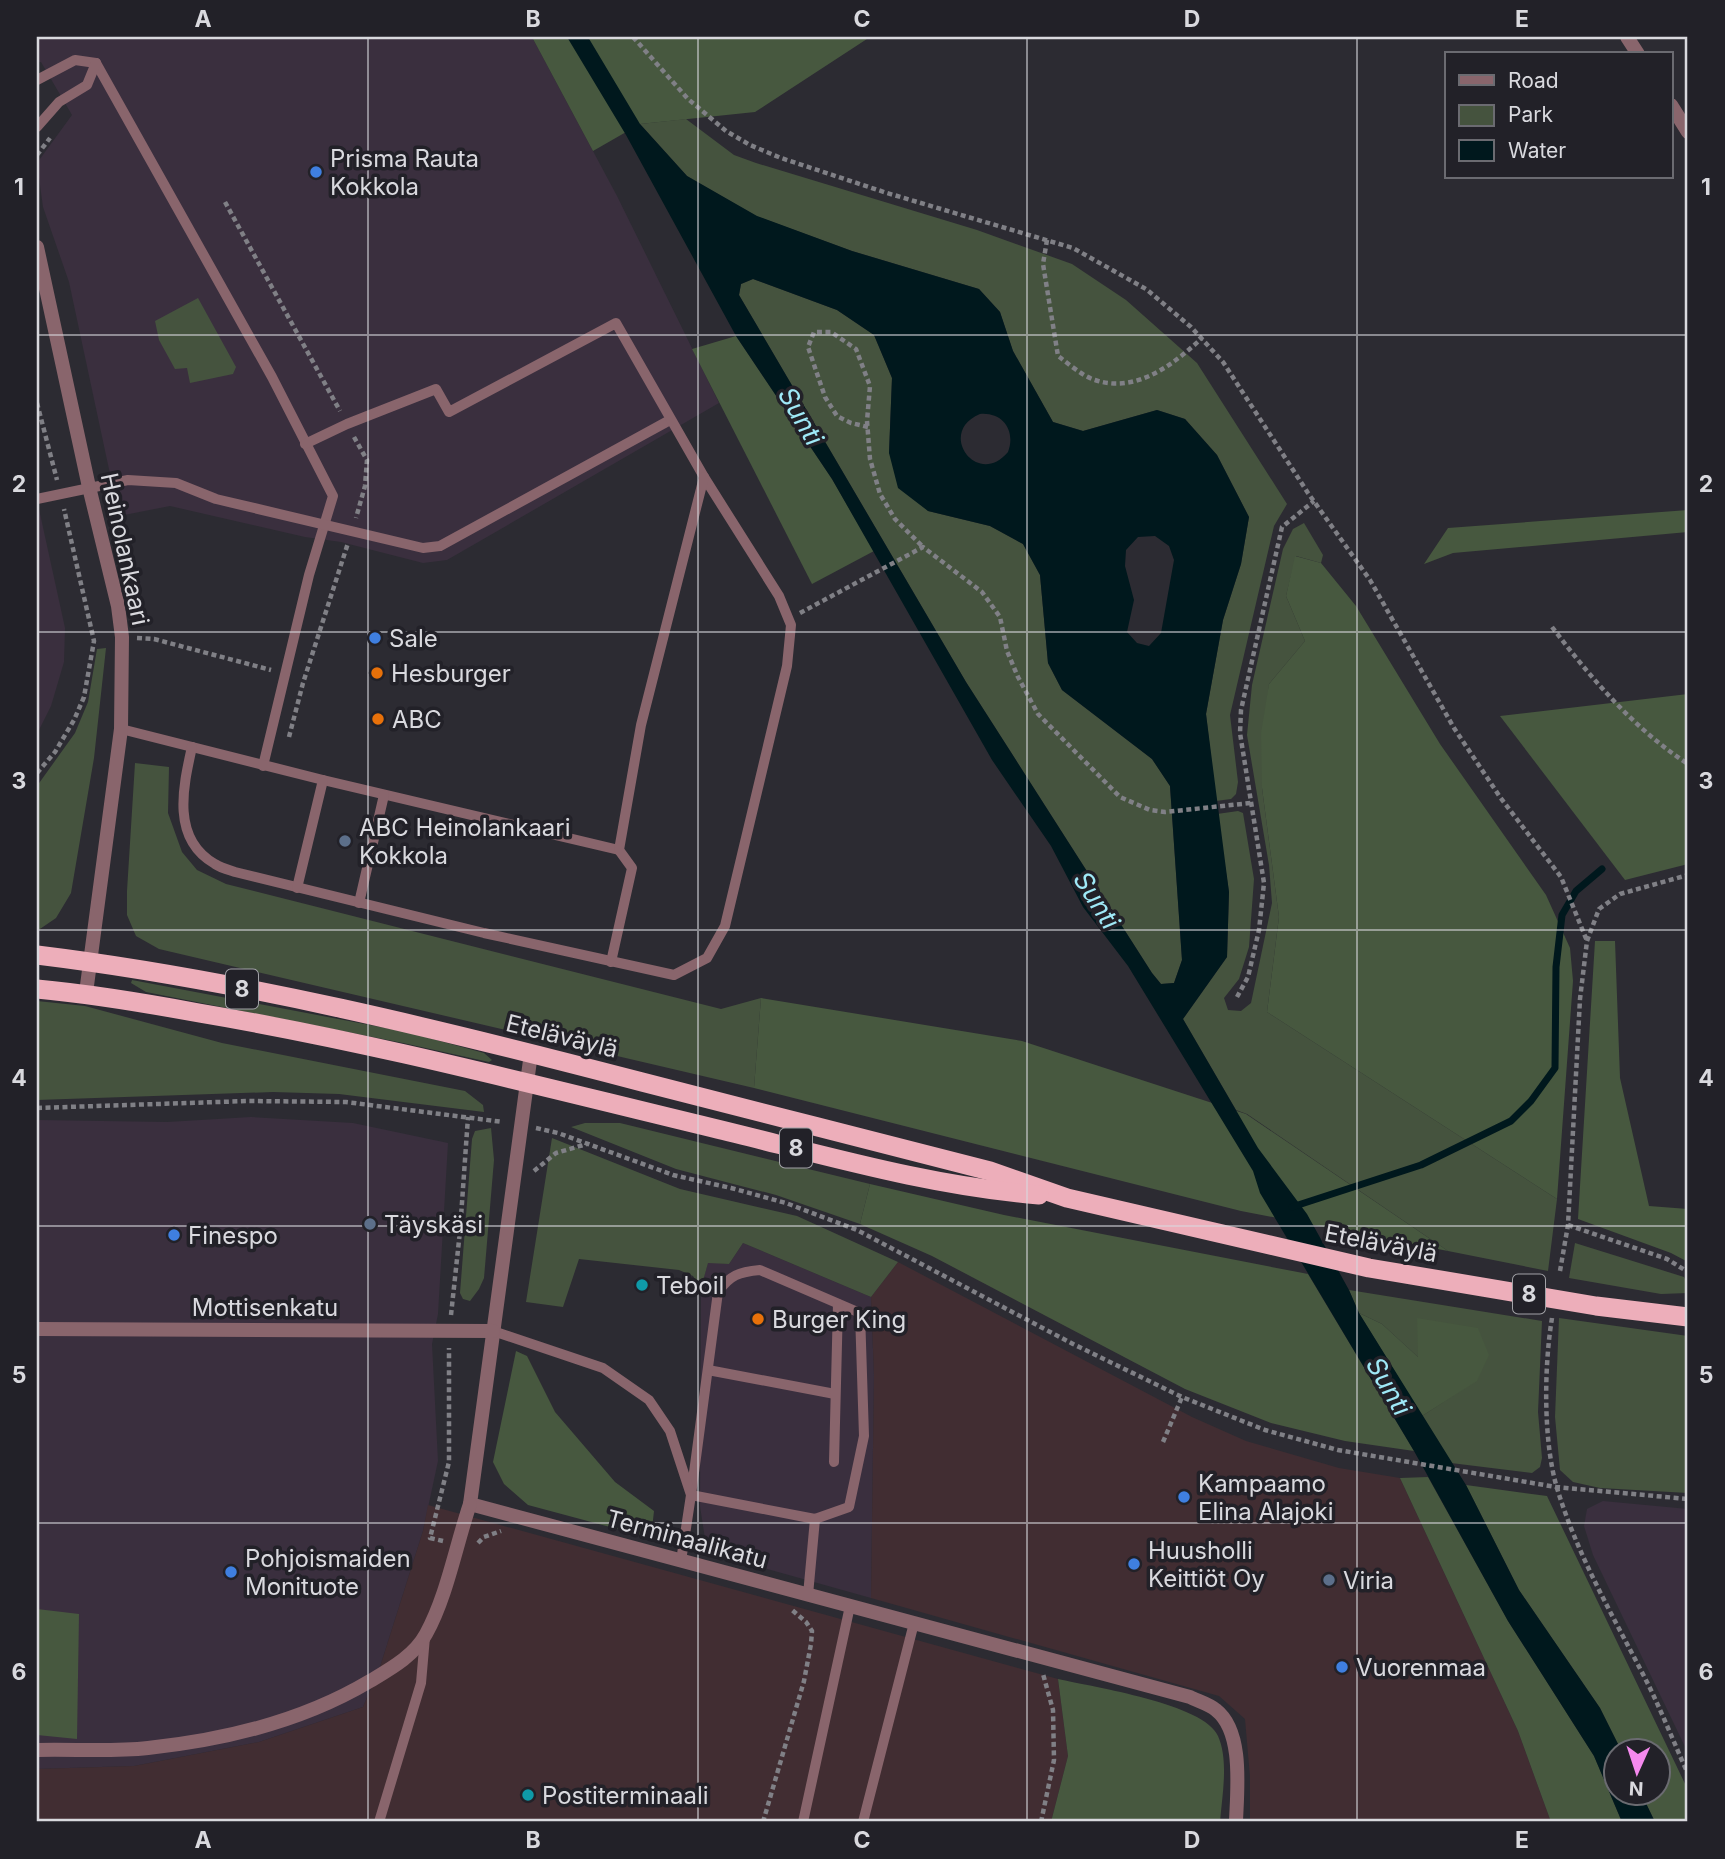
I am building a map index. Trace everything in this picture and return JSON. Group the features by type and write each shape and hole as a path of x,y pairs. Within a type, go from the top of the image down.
{"highway":[{"name":"Eteläväylä","path":"37,955 90,961 276,995 531,1053 990,1171 1068,1198 1369,1268 1596,1306 1688,1317"},
{"name":"Eteläväylä","path":"37,989 86,993 270,1025 527,1083 895,1172 986,1191 1068,1198"}],"street":[{"path":"1627,37 1637,52"},
{"path":"1672,107 1688,132"},
{"name":"Heinolankaari","path":"37,247 40,279 118,606 122,637 121,729 86,993"},
{"path":"37,1750 146,1748 226,1736 281,1721 357,1688 401,1662 425,1636 439,1604 470,1504 531,1053"},
{"name":"Mottisenkatu","path":"37,1329 493,1331"},
{"name":"Terminaalikatu","path":"470,1504 1190,1697 1216,1710 1232,1733 1238,1775 1236,1822"}],"lane":[{"path":"37,80 75,61 96,63"},
{"path":"37,127 59,102 88,85 96,63"},
{"path":"96,63 272,377 333,496 309,576 263,766"},
{"path":"192,747 184,780 181,809 187,829 197,847 213,864 235,872 674,975 707,958 725,926 787,666 791,625 779,596 704,477 616,323 449,412 436,389 347,424 305,444"},
{"path":"37,499 128,480 176,484 216,499 423,548 440,546 670,420"},
{"path":"619,850 641,725 704,477"},
{"path":"121,729 263,766 619,850 632,867 611,962"},
{"path":"297,888 323,780"},
{"path":"359,903 384,795"},
{"path":"681,1561 718,1292 727,1279 739,1272 760,1270 860,1313 864,1436 849,1507 815,1519 691,1494"},
{"path":"834,1462 838,1304"},
{"path":"493,1331 603,1368 649,1400 670,1431 691,1494"},
{"path":"708,1370 835,1394"},
{"path":"808,1595 815,1519"},
{"path":"803,1822 850,1606"},
{"path":"863,1822 914,1623"},
{"path":"379,1822 421,1683 425,1636"}],"path":[{"path":"633,37 688,99 726,131 750,145 781,158 874,188 1073,248 1146,289 1202,338 1223,362 1314,501 1370,580 1454,728 1500,797 1561,877 1587,941"},
{"path":"1047,240 1043,264 1058,356 1094,380 1121,384 1158,373 1202,338"},
{"path":"868,427 851,424 837,416 825,397 808,347 814,332 831,332 856,349 870,386 870,458 880,494 895,519 923,547 982,592 1000,617 1007,651 1038,714 1120,797 1150,810 1165,812 1251,803"},
{"path":"37,403 94,640 84,697 55,752 37,773"},
{"path":"1237,997 1248,976 1259,930 1264,883 1240,733 1241,710 1282,527 1314,501"},
{"path":"819,603 923,547"},
{"path":"1552,627 1585,670 1640,727 1688,764"},
{"path":"94,640 122,637 153,639 286,674 309,685"},
{"path":"1560,1271 1568,1225 1580,999 1587,941 1599,909 1620,894 1688,875"},
{"path":"37,1108 248,1101 346,1102 522,1124 558,1133 673,1175 786,1203 858,1230 1180,1400 1265,1430 1338,1450 1556,1487 1688,1500"},
{"path":"513,1187 556,1153 588,1144"},
{"path":"1568,1225 1667,1259 1688,1272"},
{"path":"1552,1317 1548,1340 1547,1432 1556,1487 1583,1559 1650,1689 1688,1774"},
{"path":"1163,1442 1180,1400"},
{"path":"430,1538 474,1546 484,1536 502,1530"},
{"path":"763,1822 804,1681 811,1644 812,1631 791,1609"},
{"path":"1037,1657 1053,1710 1054,1759 1041,1822"}],"shaded area":[{"path":"37,37 532,37 617,196 719,403 447,560 423,563 341,542 305,537 170,506 119,516 69,282 43,207 37,163 72,115 41,62 37,62"},
{"path":"37,500 65,628 64,662 51,706 37,734"},
{"path":"251,1117 353,1123 448,1143 438,1314 432,1344 438,1461 423,1531 380,1667 363,1707 259,1742 134,1766 37,1769 37,1120 167,1122"},
{"path":"743,1243 871,1297 874,1375 871,1598 707,1552 700,1506 701,1288 708,1262 729,1264"},
{"path":"898,1262 1192,1417 1246,1441 1339,1468 1400,1478 1518,1731 1551,1822 1250,1822 1250,1777 1245,1719 1219,1696 871,1598 874,1375 871,1297"},
{"path":"1603,1501 1688,1509 1688,1753 1593,1555 1584,1526 1587,1509"},
{"path":"428,1505 1058,1679 1068,1756 1051,1822 37,1822 37,1769 134,1766 259,1742 363,1707 380,1667 423,1531"}],"green space":[{"path":"532,37 870,37 755,112 640,124 593,151"},
{"path":"686,119 734,155 977,230 1072,264 1126,300 1197,363 1287,504 1274,526 1230,715 1238,782 1236,794 1231,799 1216,801 1206,714 1223,620 1241,564 1249,517 1217,455 1185,419 1157,410 1083,431 1053,422 1013,351 1000,312 979,289 852,251 756,216 687,176 640,124"},
{"path":"753,279 837,310 874,335 892,378 889,453 928,511 990,526 1023,544 1040,575 1048,663 1062,690 1152,759 1170,786 1182,960 1174,983 1161,984 1152,973 966,682 739,295 741,284"},
{"path":"198,298 236,367 233,374 190,383 187,368 175,369 159,340 155,321"},
{"path":"736,336 832,479 874,551 812,584 692,349"},
{"path":"1688,510 1688,532 1453,553 1424,564 1448,528"},
{"path":"1304,523 1323,555 1321,563 1296,556 1286,596 1305,641 1269,684 1262,788 1279,917 1267,1012 1557,1199 1548,1271 1448,1251 1247,1114 1236,1110 1183,1019 1227,957 1229,892 1217,814 1238,811 1243,813 1254,879 1249,947 1239,979 1224,998 1228,1010 1241,1011 1251,1003 1272,903 1269,865 1247,735 1252,685 1283,549 1293,529"},
{"path":"1295,556 1321,563 1356,606 1440,744 1546,895 1570,948 1573,981 1557,1199 1267,1012 1279,917 1262,788 1261,733 1269,684 1305,641 1286,596"},
{"path":"106,648 94,758 71,893 56,918 37,931 37,786 75,733 88,702 97,649"},
{"path":"1688,694 1688,864 1625,880 1500,716"},
{"path":"135,763 169,767 168,813 182,852 197,870 226,884 721,1009 761,998 754,1088 159,949 136,936 127,915"},
{"path":"1595,941 1615,941 1620,1078 1649,1206 1688,1209 1688,1262 1671,1253 1578,1219"},
{"path":"132,980 407,1032 484,1053 492,1060 489,1062 146,992 131,983"},
{"path":"761,998 1022,1041 1246,1114 1448,1251 1241,1211 754,1088"},
{"path":"37,1001 85,1006 222,1043 465,1091 483,1105 484,1112 339,1094 273,1092 37,1100"},
{"path":"585,1123 620,1123 870,1184 860,1224 776,1195 676,1169 571,1127"},
{"path":"491,1128 494,1160 484,1278 470,1301 463,1299 460,1293 472,1139 475,1131"},
{"path":"552,1138 680,1189 797,1216 898,1262 871,1297 743,1243 729,1264 708,1263 701,1288 693,1276 679,1270 579,1259 563,1307 526,1302"},
{"path":"870,1184 1004,1215 1308,1274 1414,1451 1345,1441 1271,1423 1185,1389 932,1256 860,1224"},
{"path":"1575,1243 1684,1277 1688,1293 1661,1294 1569,1278"},
{"path":"1349,1290 1542,1321 1538,1412 1542,1458 1540,1467 1532,1473 1451,1463 1422,1416 1477,1380 1419,1358 1382,1324 1359,1313"},
{"path":"1359,1313 1382,1324 1418,1357 1417,1318 1478,1328 1489,1355 1477,1381 1422,1416"},
{"path":"1559,1318 1688,1336 1688,1493 1600,1488 1573,1482 1560,1470 1555,1417"},
{"path":"516,1351 527,1356 555,1412 615,1482 654,1511 651,1538 528,1505 504,1484 493,1462"},
{"path":"1428,1477 1508,1621 1594,1756 1602,1775 1602,1806 1615,1806 1622,1822 1551,1822 1518,1731 1400,1478"},
{"path":"1466,1485 1547,1496 1662,1736 1614,1736 1600,1708 1519,1590"},
{"path":"37,1609 79,1614 77,1739 37,1735"},
{"path":"1058,1679 1146,1698 1192,1715 1209,1725 1218,1736 1223,1756 1220,1822 1051,1822 1068,1756"},
{"path":"1672,1757 1688,1790 1688,1822 1655,1822 1647,1806 1672,1806"}],"water":[{"name":"Sunti","path":"567,37 588,37 640,124 687,176 757,216 852,251 979,289 1000,312 1013,351 1053,422 1083,431 1157,410 1185,419 1217,455 1249,517 1241,564 1223,620 1206,714 1229,892 1227,957 1183,1019 1258,1148 1307,1214 1359,1313 1466,1485 1519,1590 1600,1708 1614,1736 1602,1736 1602,1775 1594,1756 1508,1621 1414,1451 1260,1193 1253,1171 1128,966 1083,907 1051,846 992,760 832,479 736,336 626,135","holes":["753,279 837,310 874,335 892,378 889,453 898,488 928,511 990,526 1023,544 1040,575 1048,663 1062,690 1152,759 1170,786 1182,960 1174,983 1161,984 1152,973 966,682 739,295 741,284","980,414 988,414 1006,424 1010,444 1008,452 996,462 984,464 974,461 966,454 961,444 961,433 967,422","1155,536 1169,546 1174,560 1161,633 1149,646 1137,643 1127,632 1134,600 1125,566 1126,550 1138,537"]},
{"path":"1615,1806 1647,1806 1655,1822 1622,1822"}],"waterway":[{"path":"1292,1207 1421,1165 1511,1121 1531,1101 1555,1068 1556,967 1562,915 1576,891 1602,869"}],"place":[{"name":"Prisma Rauta Kokkola","path":"316,172"},
{"name":"Sale","path":"375,638"},
{"name":"Hesburger","path":"377,673"},
{"name":"ABC","path":"378,719"},
{"name":"ABC Heinolankaari Kokkola","path":"345,841"},
{"name":"Täyskäsi","path":"370,1224"},
{"name":"Finespo","path":"174,1235"},
{"name":"Teboil","path":"642,1285"},
{"name":"Burger King","path":"758,1319"},
{"name":"Kampaamo Elina Alajoki","path":"1184,1497"},
{"name":"Huusholli Keittiöt Oy","path":"1134,1564"},
{"name":"Pohjoismaiden Monituote","path":"231,1572"},
{"name":"Viria","path":"1329,1580"},
{"name":"Vuorenmaa","path":"1342,1667"},
{"name":"Postiterminaali","path":"528,1795"}]}
